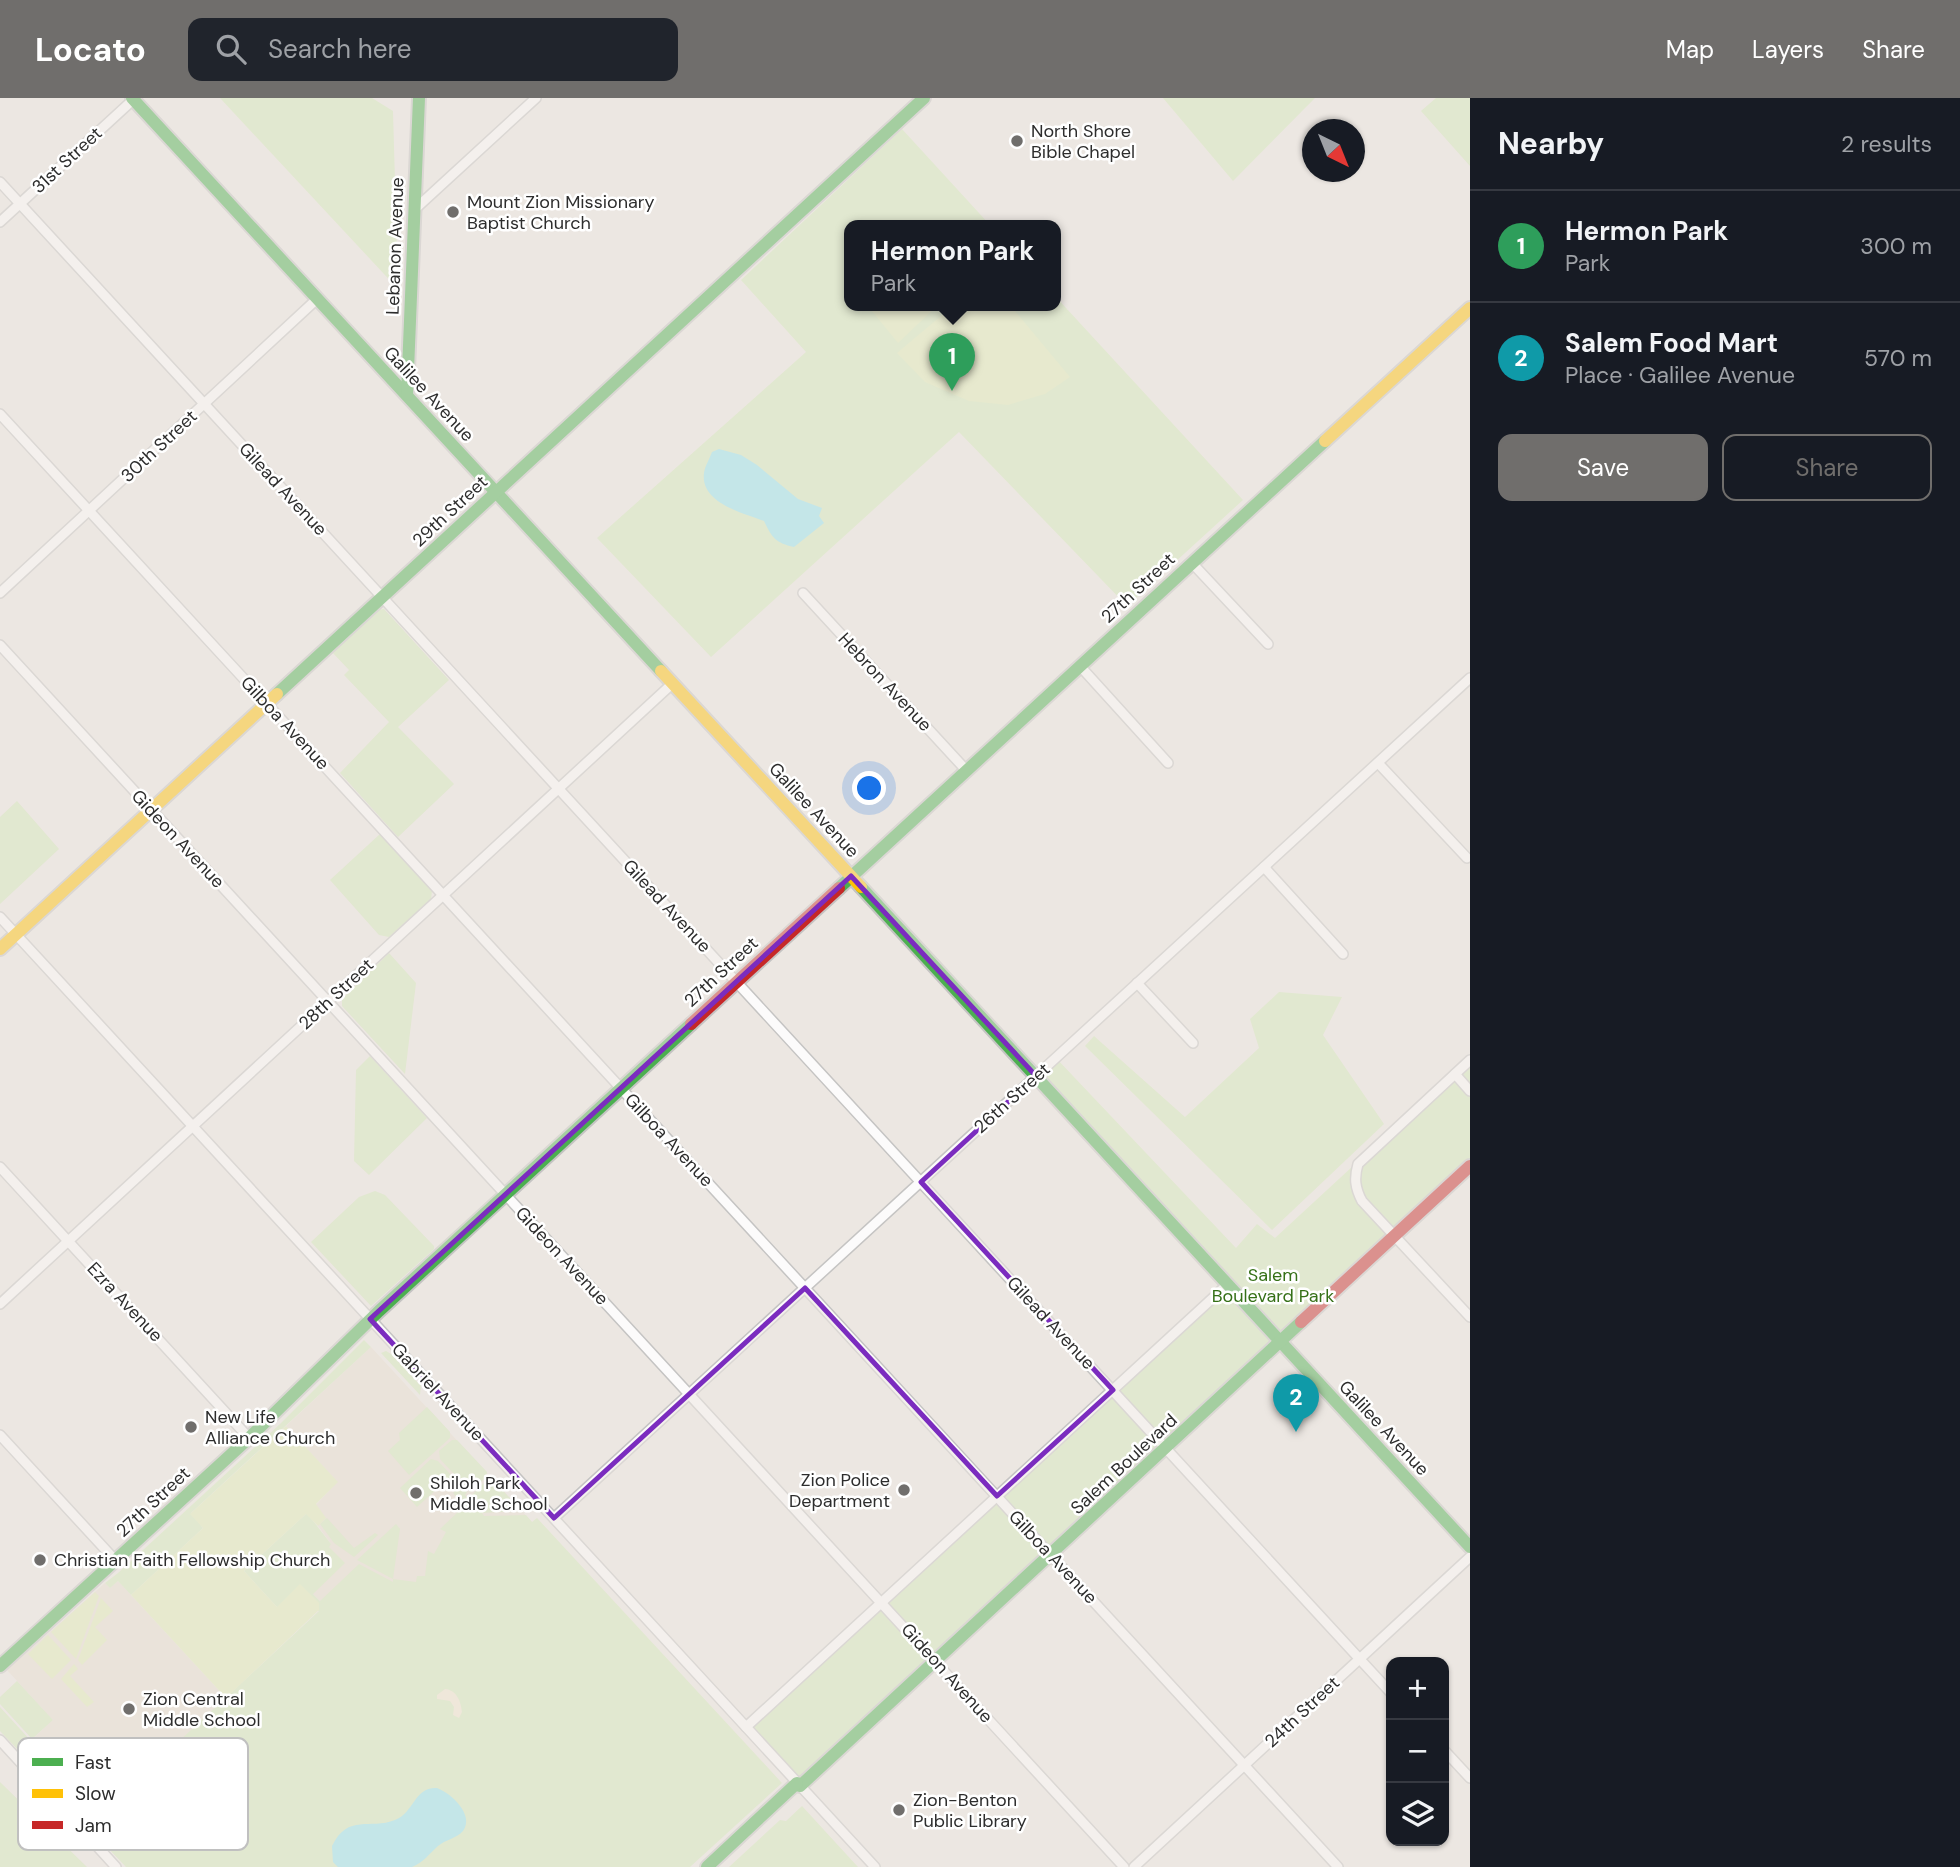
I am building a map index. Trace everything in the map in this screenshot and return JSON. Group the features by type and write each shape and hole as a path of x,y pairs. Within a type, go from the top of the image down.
{"street":[{"name":"Galilee Avenue","path":"133,98 1470,1547"},
{"name":"31st Street","path":"0,222 133,98"},
{"name":"Lebanon Avenue","path":"407,396 419,98"},
{"path":"414,210 536,98"},
{"name":"29th Street","path":"0,949 924,98"},
{"name":"Gilead Avenue","path":"0,182 1386,1688"},
{"name":"30th Street","path":"0,593 317,299"},
{"name":"27th Street","path":"0,1666 249,1438 370,1319 505,1194 1470,308"},
{"name":"Gilboa Avenue","path":"0,414 1338,1867"},
{"path":"1192,563 1268,644"},
{"name":"Hebron Avenue","path":"803,593 966,770"},
{"name":"Gideon Avenue","path":"0,645 1124,1867"},
{"path":"1080,666 1168,763"},
{"name":"26th Street","path":"554,1518 1470,678"},
{"name":"28th Street","path":"0,1304 673,683"},
{"path":"1378,762 1467,858"},
{"path":"1264,867 1343,954"},
{"name":"Gabriel Avenue","path":"0,917 875,1867"},
{"path":"1137,984 1193,1043"},
{"path":"1470,1060 1358,1164 1356,1188 1362,1201 1470,1317"},
{"path":"1455,1074 1470,1091"},
{"name":"Salem Boulevard","path":"706,1867 936,1661 1470,1166"},
{"name":"Ezra Avenue","path":"0,1167 249,1438"},
{"path":"746,1727 1228,1284"},
{"path":"0,1435 116,1560"},
{"name":"24th Street","path":"1134,1867 1470,1557"},
{"path":"0,1740 18,1760"},
{"path":"1449,1755 1470,1778"},
{"path":"100,1850 116,1867"}],"highlighted area":[{"path":"851,876 1036,1076 921,1182 1113,1390 997,1496 805,1288 554,1518 370,1319"}],"shaded area":[{"name":"Shiloh Park Middle School","path":"371,1347 532,1522 421,1625 320,1601 313,1594 311,1564 331,1544 318,1526 315,1506 337,1482 286,1426"},
{"name":"Zion Central Middle School","path":"118,1581 226,1698 183,1738 34,1738 53,1720 7,1670 105,1583 110,1588"}],"green space":[{"path":"220,98 372,98 393,111 398,289"},
{"path":"1163,98 1315,98 1233,181"},
{"path":"1436,98 1470,98 1470,166 1421,111"},
{"path":"902,129 985,220 844,220 844,311 1061,311 1061,303 1243,500 1127,606 959,432 711,657 597,538 806,352 741,280"},
{"path":"872,311 932,311 898,343"},
{"path":"947,311 1015,311 1070,377 1045,394 1008,405 969,401 925,382 897,353"},
{"path":"384,609 449,680 398,727 454,784 398,837 340,773 389,722 344,675 349,670 332,652 376,610"},
{"path":"17,801 59,849 0,904 0,817"},
{"path":"380,834 432,891 431,899 389,937 379,935 330,880"},
{"path":"389,953 416,983 405,1074 342,1006 342,999"},
{"path":"1279,992 1342,997 1323,1035 1384,1124 1272,1230 1085,1046 1094,1036 1185,1117 1259,1048 1250,1019"},
{"path":"370,1056 427,1118 369,1175 354,1161 356,1070"},
{"name":"Salem Boulevard Park","path":"1056,1058 1236,1248 1257,1224 1275,1238 1470,1058 1470,1166 800,1786 746,1727 1228,1284 1036,1076"},
{"path":"375,1191 385,1195 434,1249 371,1306 311,1242 359,1197"},
{"path":"364,1340 371,1347 191,1513 203,1528 131,1595 118,1581 110,1588 105,1583 280,1424"},
{"path":"386,1351 421,1386 420,1395 381,1353"},
{"path":"427,1407 450,1432 450,1438 409,1475 388,1451 400,1440 399,1433"},
{"path":"286,1426 338,1482 316,1504 326,1518 318,1526 306,1514 244,1571 277,1607 300,1584 319,1603 319,1610 226,1698 131,1595 203,1528 190,1514"},
{"path":"452,1440 457,1440 487,1472 486,1477 471,1492 440,1459 439,1451"},
{"path":"431,1459 438,1461 467,1492 465,1495 468,1499 488,1479 493,1480 522,1511 482,1513 484,1516 526,1515 532,1522 537,1518 782,1783 690,1867 126,1867 110,1850 248,1850 248,1738 182,1738 319,1611 277,1607 244,1571 307,1513 331,1544 329,1547 345,1563 313,1594 320,1601 359,1564 393,1582 393,1579 416,1582 417,1576 425,1576 428,1551 434,1554 446,1532 440,1529 459,1511 454,1505 459,1500 453,1493 458,1488 449,1478 417,1507 400,1488"},
{"path":"327,1518 354,1548 375,1533 378,1535 354,1557 334,1543 320,1524"},
{"path":"396,1524 400,1529 393,1579 357,1560"},
{"path":"95,1592 99,1596 76,1659 51,1632"},
{"path":"101,1598 113,1611 95,1627 107,1640 82,1665 78,1660"},
{"path":"48,1635 71,1660 52,1679 28,1654"},
{"path":"74,1664 78,1669 70,1676 94,1702 87,1707 61,1679"},
{"path":"17,1681 53,1720 31,1738 0,1704 0,1697"},
{"path":"0,1707 28,1738 18,1738 18,1750 0,1731"},
{"path":"0,1782 18,1800 18,1850 70,1850 87,1867 0,1867"},
{"path":"802,1806 858,1867 729,1867 780,1820 786,1821"}],"sand":[{"path":"445,1689 453,1692 459,1701 462,1712 459,1718 453,1715 454,1707 450,1701 437,1699 437,1695"}],"water":[{"path":"719,449 741,455 798,499 822,508 819,516 824,523 794,547 775,539 764,521 716,499 709,492 704,473 712,452"},
{"path":"437,1788 460,1805 466,1825 463,1831 441,1844 420,1863 412,1867 338,1867 333,1862 332,1846 345,1829 360,1824 395,1820 406,1812 423,1792"}],"traffic: fast":[{"path":"132,98 661,671"},
{"path":"407,395 419,98"},
{"path":"277,694 924,98"},
{"path":"839,888 1325,441"},
{"path":"861,887 1470,1547"},
{"path":"0,1666 249,1438 379,1311 691,1024"},
{"path":"800,1786 1301,1322"},
{"path":"707,1867 797,1783"}],"traffic: slow":[{"path":"1325,441 1470,308"},
{"path":"661,671 861,887"},
{"path":"0,949 277,694"}],"traffic: jam":[{"path":"691,1024 839,888"},
{"path":"1301,1322 1470,1166"}],"place":[{"name":"North Shore Bible Chapel","path":"1017,141"},
{"name":"Mount Zion Missionary Baptist Church","path":"453,212"},
{"name":"Hermon Park","path":"952,391"},
{"name":"New Life Alliance Church","path":"191,1427"},
{"name":"Salem Food Mart","path":"1296,1432"},
{"name":"Zion Police Department","path":"904,1490"},
{"name":"Shiloh Park Middle School","path":"416,1493"},
{"name":"Christian Faith Fellowship Church","path":"40,1560"},
{"name":"Zion Central Middle School","path":"129,1709"},
{"name":"Zion-Benton Public Library","path":"899,1810"}]}
